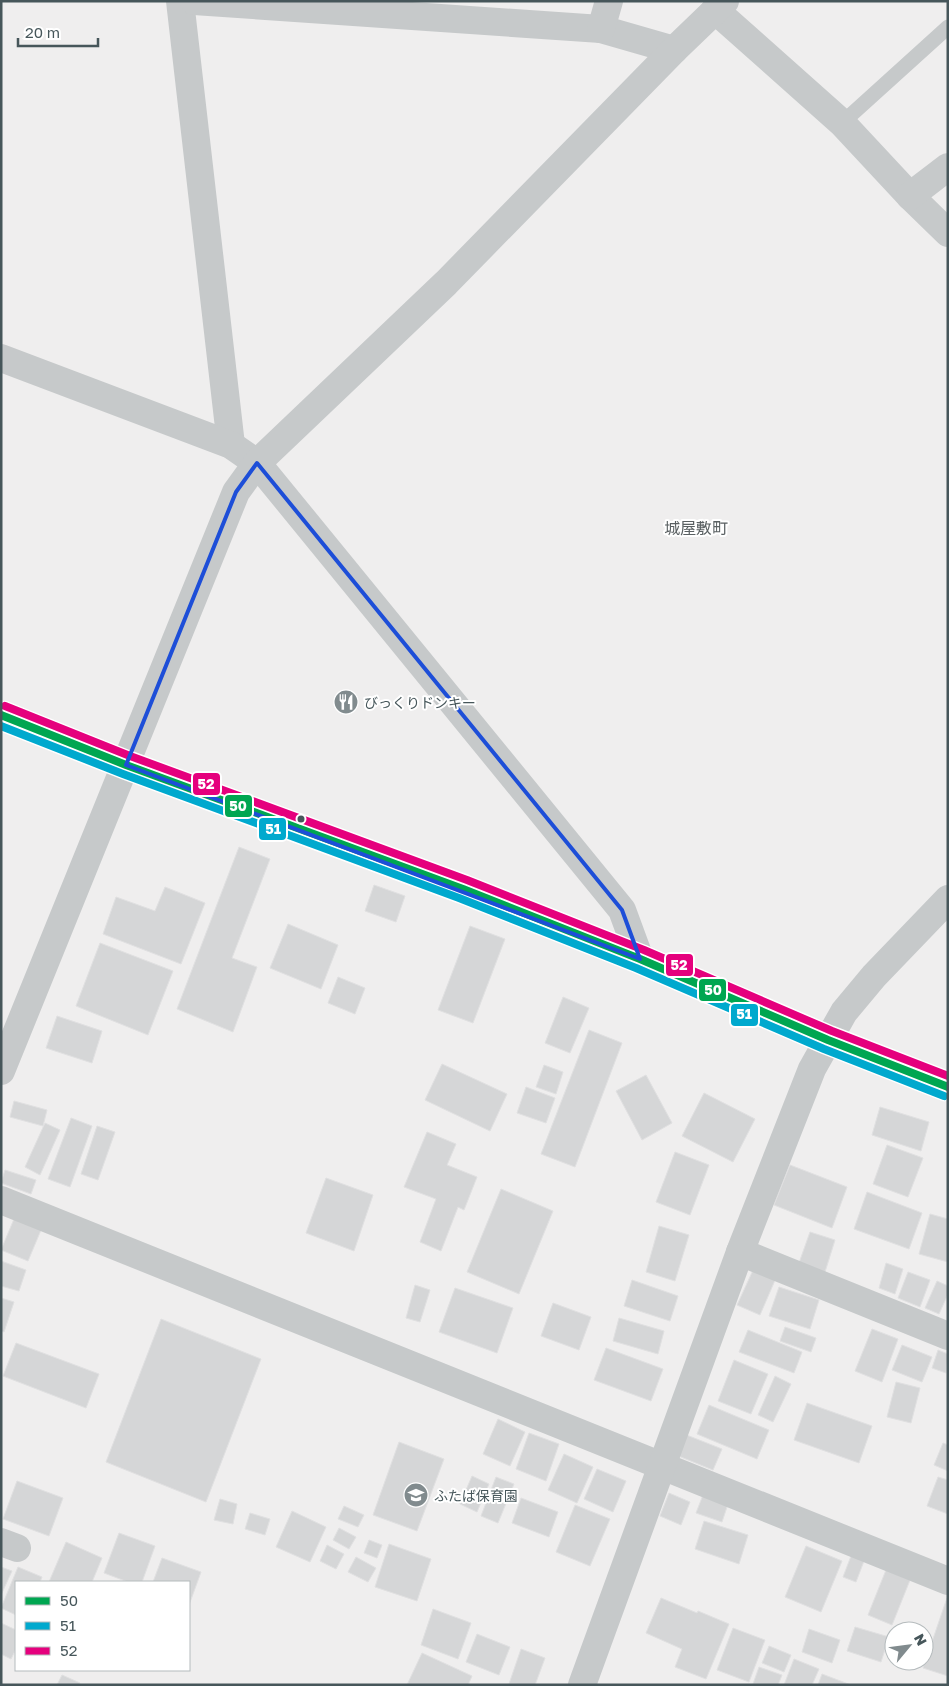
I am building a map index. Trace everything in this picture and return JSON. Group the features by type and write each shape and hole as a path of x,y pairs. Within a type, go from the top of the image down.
{"highway":[{"path":"1,715 126,765 463,889 640,959 828,1040 948,1087"}],"street":[{"path":"180,1 231,445"},
{"path":"194,1 601,29 674,50"},
{"path":"601,29 609,1"},
{"path":"1,1071 236,492 257,463 446,284 674,50 720,6 842,123 910,196 948,233"},
{"path":"910,196 948,167"},
{"path":"1,358 231,445 257,463 622,910 640,959"},
{"path":"582,1685 740,1252 812,1069 844,1012 874,976 948,899"},
{"path":"1,1200 948,1581"},
{"path":"740,1252 948,1336"}],"lane":[{"path":"842,123 948,27"}],"highlighted area":[{"path":"257,463 622,910 640,959 126,765 236,492"}],"building":[{"path":"239,847 270,859 232,958 257,967 233,1032 177,1009"},
{"path":"374,885 405,896 396,922 365,911"},
{"path":"165,887 205,903 181,964 103,934 116,897 155,911"},
{"path":"288,924 338,945 321,989 270,968"},
{"path":"470,926 505,939 473,1023 438,1010"},
{"path":"100,943 173,971 148,1035 76,1006"},
{"path":"338,977 365,988 355,1014 328,1003"},
{"path":"563,997 589,1008 570,1053 545,1043"},
{"path":"57,1016 102,1031 92,1063 46,1048"},
{"path":"589,1030 622,1043 575,1167 541,1154"},
{"path":"442,1064 507,1094 490,1131 425,1100"},
{"path":"544,1065 563,1072 556,1094 536,1087"},
{"path":"646,1075 672,1123 642,1140 616,1091"},
{"path":"526,1087 555,1098 546,1123 517,1113"},
{"path":"704,1093 755,1119 733,1162 682,1136"},
{"path":"14,1101 47,1110 43,1126 10,1117"},
{"path":"880,1107 929,1122 921,1151 872,1135"},
{"path":"71,1118 92,1126 70,1187 48,1179"},
{"path":"45,1123 60,1130 40,1175 25,1167"},
{"path":"97,1126 115,1132 98,1180 81,1174"},
{"path":"427,1132 456,1144 447,1165 477,1177 464,1210 458,1207 441,1251 420,1242 436,1199 404,1187"},
{"path":"887,1145 923,1158 908,1197 873,1184"},
{"path":"675,1152 709,1165 690,1215 656,1202"},
{"path":"790,1165 847,1187 832,1228 774,1205"},
{"path":"5,1170 36,1180 31,1194 1,1183"},
{"path":"326,1178 373,1195 354,1251 306,1233"},
{"path":"501,1189 553,1211 519,1294 467,1272"},
{"path":"867,1192 922,1213 909,1249 854,1229"},
{"path":"930,1214 948,1219 948,1262 919,1254"},
{"path":"14,1219 41,1230 28,1261 1,1250"},
{"path":"659,1226 689,1235 675,1281 646,1272"},
{"path":"810,1232 835,1240 825,1272 799,1263"},
{"path":"1,1261 26,1270 19,1291 1,1286"},
{"path":"886,1263 903,1269 895,1294 879,1288"},
{"path":"754,1268 776,1278 760,1315 737,1305"},
{"path":"908,1272 930,1280 920,1307 898,1298"},
{"path":"632,1280 678,1296 670,1321 624,1306"},
{"path":"937,1281 948,1286 948,1294 939,1314 925,1308"},
{"path":"415,1285 430,1290 420,1322 406,1318"},
{"path":"779,1287 819,1300 810,1329 769,1316"},
{"path":"455,1288 513,1308 497,1353 439,1332"},
{"path":"1,1298 14,1302 4,1332 1,1331"},
{"path":"553,1303 591,1317 579,1350 541,1336"},
{"path":"619,1318 664,1331 658,1354 613,1341"},
{"path":"161,1319 261,1359 206,1502 106,1462"},
{"path":"785,1327 816,1338 811,1352 780,1341"},
{"path":"872,1329 898,1339 882,1382 855,1371"},
{"path":"748,1330 802,1352 794,1373 739,1352"},
{"path":"16,1343 99,1374 86,1408 3,1376"},
{"path":"902,1345 932,1357 922,1382 892,1370"},
{"path":"606,1348 663,1369 651,1401 594,1380"},
{"path":"938,1350 948,1354 946,1373 932,1368"},
{"path":"734,1360 768,1374 751,1414 718,1401"},
{"path":"775,1376 791,1384 773,1422 758,1415"},
{"path":"896,1382 920,1388 911,1423 887,1417"},
{"path":"807,1403 872,1426 859,1463 794,1440"},
{"path":"709,1405 769,1430 757,1459 697,1434"},
{"path":"498,1419 525,1432 510,1466 483,1454"},
{"path":"529,1433 559,1444 546,1481 516,1469"},
{"path":"684,1434 722,1449 713,1470 676,1455"},
{"path":"399,1442 444,1459 417,1531 373,1515"},
{"path":"943,1443 948,1445 948,1471 934,1465"},
{"path":"564,1454 593,1467 577,1503 548,1490"},
{"path":"597,1469 626,1481 613,1512 584,1499"},
{"path":"472,1476 489,1484 477,1512 460,1504"},
{"path":"496,1477 514,1484 498,1523 481,1516"},
{"path":"938,1477 948,1480 948,1514 927,1506"},
{"path":"17,1481 63,1498 49,1536 3,1519"},
{"path":"669,1493 690,1502 681,1525 660,1516"},
{"path":"703,1495 728,1504 722,1522 696,1513"},
{"path":"521,1498 558,1512 549,1537 512,1523"},
{"path":"220,1499 237,1504 233,1524 214,1520"},
{"path":"575,1505 610,1519 590,1566 556,1552"},
{"path":"344,1506 364,1515 358,1527 338,1519"},
{"path":"292,1511 326,1527 310,1562 276,1547"},
{"path":"250,1513 270,1519 265,1535 245,1529"},
{"path":"704,1521 748,1535 739,1564 695,1549"},
{"path":"339,1528 356,1537 349,1549 333,1540"},
{"path":"119,1533 155,1546 142,1581 125,1581 104,1573"},
{"path":"369,1540 382,1545 377,1558 364,1553"},
{"path":"66,1542 102,1558 92,1581 49,1581"},
{"path":"389,1544 431,1559 417,1601 375,1587"},
{"path":"327,1545 344,1554 336,1569 320,1561"},
{"path":"806,1546 842,1561 821,1612 785,1597"},
{"path":"851,1556 864,1561 856,1582 843,1577"},
{"path":"356,1557 376,1568 368,1582 348,1572"},
{"path":"162,1558 201,1572 190,1602 190,1581 153,1581"},
{"path":"1,1567 12,1571 1,1595"},
{"path":"18,1567 42,1577 40,1581 15,1581 15,1615 1,1608"},
{"path":"886,1570 910,1580 894,1621 884,1622 868,1615"},
{"path":"661,1598 729,1624 706,1679 675,1667 682,1649 646,1633"},
{"path":"947,1598 948,1676 932,1671 934,1671 934,1636"},
{"path":"433,1609 471,1623 458,1659 421,1645"},
{"path":"1,1623 15,1630 15,1651 11,1659 1,1654"},
{"path":"855,1627 884,1636 884,1653 881,1662 847,1651"},
{"path":"733,1628 765,1640 749,1682 717,1670"},
{"path":"809,1629 840,1640 832,1663 802,1652"},
{"path":"477,1634 510,1647 499,1675 466,1662"},
{"path":"769,1646 791,1655 784,1672 762,1663"},
{"path":"521,1649 545,1658 535,1685 509,1684"},
{"path":"422,1653 472,1676 468,1685 407,1685"},
{"path":"794,1659 819,1669 812,1685 784,1685"},
{"path":"759,1667 782,1675 778,1685 753,1684"},
{"path":"822,1674 851,1685 818,1685"},
{"path":"62,1675 80,1683 79,1685 57,1685"}],"transit line":[{"name":"52","path":"5,706 130,756 467,880 644,950 832,1031 948,1076"},
{"name":"50","path":"1,715 126,765 463,889 640,959 828,1040 948,1087"},
{"name":"51","path":"1,726 123,774 459,898 636,968 824,1049 944,1096"}],"place":[{"name":"びっくりドンキー","path":"346,702"},
{"name":"ふたば保育園","path":"416,1495"}],"district":[{"name":"城屋敷町","path":"696,528"}]}
